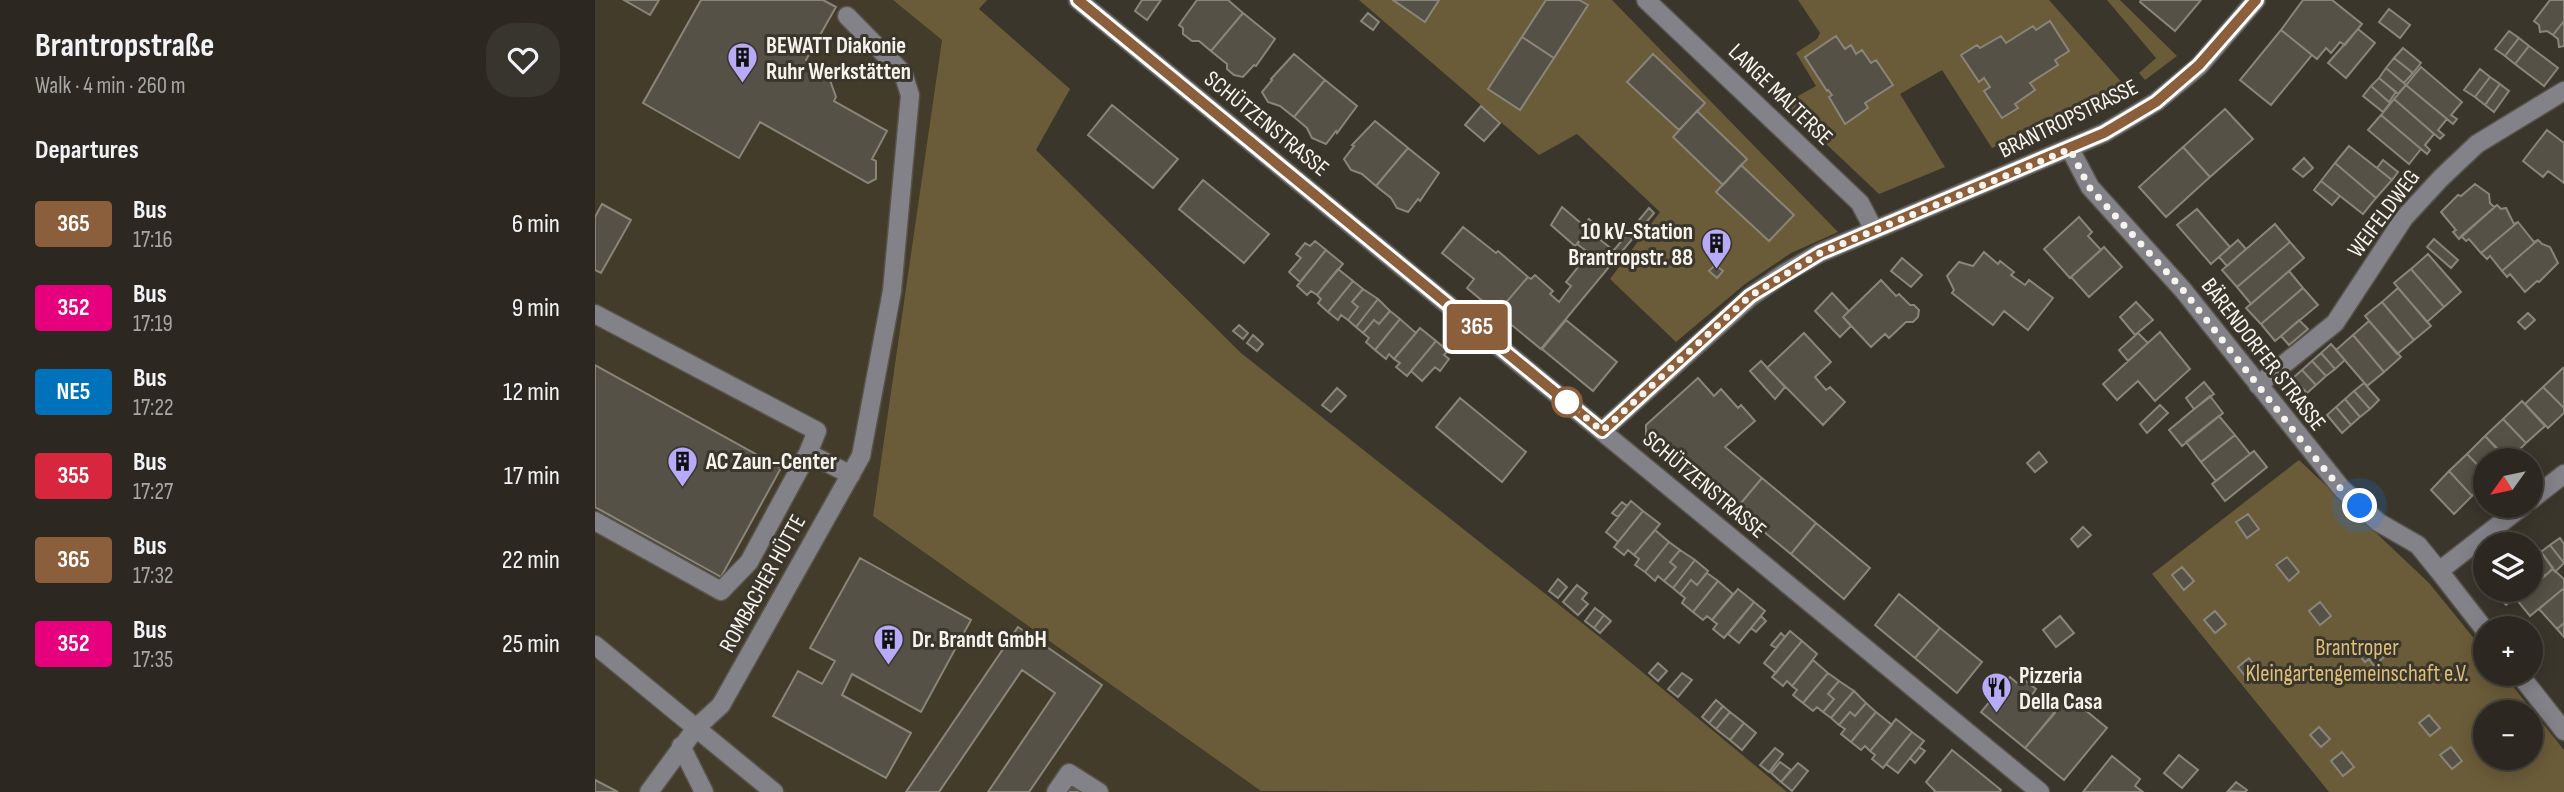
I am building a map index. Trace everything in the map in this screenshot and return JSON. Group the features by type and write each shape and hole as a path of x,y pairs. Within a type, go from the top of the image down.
{"street":[{"name":"SCHÜTZENSTRASSE","path":"1078,0 2040,792"},
{"name":"LANGE MALTERSE","path":"1646,0 1860,203 1874,230"},
{"name":"BRANTROPSTRASSE","path":"1602,431 1750,296 1820,253 2104,133 2156,102 2199,65 2256,0"},
{"name":"ROMBACHER HÜTTE","path":"649,792 681,746 721,705 862,456 872,389 892,291 909,94 903,73 847,16"},
{"name":"WEIFELDWEG","path":"2258,385 2335,323 2404,218 2441,178 2477,144 2564,90"},
{"name":"BÄRENDORFER STRASSE","path":"2070,149 2089,187 2183,290 2341,489 2378,522 2418,545 2474,616"},
{"path":"595,314 817,431 808,453 749,562 722,591 595,521"},
{"path":"808,453 851,475"},
{"path":"2543,491 2564,474"},
{"path":"2439,571 2507,518"},
{"path":"595,645 774,792"},
{"path":"2528,686 2564,732"},
{"path":"681,746 704,792"},
{"path":"1056,792 1069,773 1099,792"}],"shaded area":[{"path":"595,0 893,0 942,40 873,516 1261,791 1269,792 595,792"}],"green space":[{"path":"893,0 987,0 979,9 1070,89 1036,150 1241,353 1606,642 1787,792 1261,791 873,516 942,40"},
{"path":"1359,0 1612,0 1838,232 1791,253 1745,284 1676,342 1610,279 1660,212 1577,134 1539,155"},
{"path":"1798,0 2049,0 2124,85 2083,110 1992,148 1942,70 1900,94 1945,167 1879,194 1784,104 1816,86 1796,53 1817,39 1820,33"},
{"path":"2107,0 2120,0 2177,56 2145,80 2139,73 2156,58"},
{"name":"Brantroper Kleingartengemeinschaft e.V.","path":"2299,460 2429,583 2473,637 2473,686 2513,686 2524,700 2473,700 2473,770 2543,770 2543,724 2564,750 2564,792 2329,792 2152,574"}],"building":[{"path":"624,0 659,0 650,15"},
{"name":"BEWATT Diakonie Ruhr Werkstätten","path":"701,0 823,0 836,7 806,60 827,72 836,97 834,101 887,131 872,159 876,161 876,179 868,183 760,122 739,158 643,103"},
{"path":"1142,0 1161,0 1147,20 1135,11"},
{"path":"1197,0 1228,0 1243,13 1211,51 1199,41 1192,41 1183,34 1183,28 1179,25"},
{"path":"1393,0 1439,0 1425,22"},
{"path":"1546,0 1579,0 1588,5 1554,58 1522,37"},
{"path":"2201,0 2175,31 2140,2"},
{"path":"2303,0 2332,0 2362,24 2345,45 2340,42 2331,53 2326,48 2317,59 2281,30"},
{"path":"2550,0 2564,0 2564,21 2553,35 2547,31 2540,32 2539,25 2534,21"},
{"path":"2389,9 2410,25 2400,38 2379,22"},
{"path":"1243,13 1275,39 1256,66 1243,77 1234,75 1227,69 1227,64 1211,51"},
{"path":"1368,13 1379,22 1373,30 1361,21"},
{"path":"2050,21 2069,51 2055,60 2058,65 2030,83 2035,90 2015,104 2018,108 2002,118 1984,91 1990,87 1984,78 1979,82 1961,55 1977,45 1980,48 2001,36 2006,43 2033,26 2036,30"},
{"path":"2564,21 2564,46 2559,47 2558,39 2553,35"},
{"path":"2358,29 2375,43 2346,78 2328,63"},
{"path":"2281,30 2312,55 2271,105 2240,80"},
{"path":"2509,31 2519,38 2505,56 2495,49"},
{"path":"1836,36 1845,49 1851,45 1856,54 1862,50 1871,63 1876,60 1893,85 1865,103 1868,108 1845,124 1829,97 1832,95 1805,57"},
{"path":"1522,37 1554,58 1520,110 1488,89"},
{"path":"2519,38 2529,46 2515,64 2505,56"},
{"path":"2529,46 2558,68 2544,86 2515,64"},
{"path":"2403,48 2421,63 2413,73 2394,58"},
{"path":"1294,54 1325,80 1294,117 1280,106 1268,102 1262,92"},
{"path":"1653,54 1705,103 1679,130 1627,82"},
{"path":"2394,58 2413,73 2404,83 2386,68"},
{"path":"2421,67 2462,102 2451,115 2457,119 2453,124 2406,85"},
{"path":"2386,68 2406,85 2398,94 2379,78"},
{"path":"2480,69 2490,77 2475,97 2464,90"},
{"path":"2490,77 2500,84 2485,105 2475,97"},
{"path":"2379,78 2396,92 2389,102 2371,86"},
{"path":"1325,80 1357,106 1326,144 1312,138 1307,128 1294,117"},
{"path":"2500,84 2509,91 2494,112 2485,105"},
{"path":"2406,85 2447,119 2438,130 2444,135 2440,139 2394,99"},
{"path":"2371,86 2390,103 2383,112 2363,96"},
{"path":"2394,99 2434,134 2425,145 2430,150 2427,154 2381,115"},
{"path":"1112,105 1178,159 1153,188 1088,135"},
{"path":"1481,106 1500,123 1484,141 1465,125"},
{"path":"2225,109 2253,139 2210,177 2183,147"},
{"path":"1697,111 1747,159 1723,185 1673,137"},
{"path":"2381,115 2421,149 2409,164 2368,130"},
{"path":"1375,121 1408,148 1376,186 1362,174 1351,170 1344,159 1354,146 1352,145"},
{"path":"2547,130 2564,143 2564,183 2548,171 2543,177 2523,161"},
{"path":"2349,146 2392,180 2376,198 2335,163"},
{"path":"2183,147 2210,177 2166,217 2139,187"},
{"path":"1408,148 1439,173 1420,201 1418,199 1408,212 1397,208 1391,198 1376,186"},
{"path":"2304,158 2313,168 2303,177 2293,169"},
{"path":"2383,160 2398,172 2392,180 2377,168"},
{"path":"2335,163 2376,198 2363,214 2321,181"},
{"path":"1741,165 1794,215 1769,241 1716,192"},
{"path":"1203,180 1269,234 1244,263 1179,209"},
{"path":"2321,181 2340,196 2332,205 2314,190"},
{"path":"2475,184 2489,194 2490,203 2494,207 2497,205 2459,239 2453,232 2456,230 2441,212 2458,195 2461,196"},
{"path":"602,204 631,220 601,273 595,270 595,217"},
{"path":"2497,205 2501,209 2506,208 2514,224 2518,222 2481,253 2469,239 2466,241 2461,236"},
{"path":"1562,207 1589,230 1575,246 1551,225"},
{"path":"1649,208 1654,213 1619,255 1614,250"},
{"path":"2197,209 2230,247 2211,264 2177,225"},
{"path":"2079,217 2092,232 2088,236 2101,250 2070,278 2044,249"},
{"path":"1589,219 1602,230 1597,237 1619,255 1541,349 1497,313 1528,277 1531,279 1535,275 1553,291 1550,294 1559,302 1571,286 1566,282 1587,256 1583,253 1585,250 1577,244 1589,230 1583,226"},
{"path":"2518,222 2534,242 2538,240 2502,271 2490,256 2487,259 2481,253"},
{"path":"2275,224 2290,242 2237,287 2222,270"},
{"path":"1463,227 1496,253 1498,251 1528,277 1497,313 1467,288 1474,279 1442,253"},
{"path":"2434,239 2458,260 2451,268 2427,247"},
{"path":"2238,240 2246,249 2227,266 2219,257"},
{"path":"2538,240 2550,247 2558,263 2525,292 2510,274 2507,277 2502,271"},
{"path":"1315,241 1326,250 1300,282 1289,272 1301,258 1296,254 1305,243 1310,246"},
{"path":"2290,242 2304,258 2251,304 2237,287"},
{"path":"2104,247 2122,267 2089,297 2071,277"},
{"path":"1326,250 1343,264 1317,295 1311,291 1307,295 1297,286"},
{"path":"1984,252 1998,264 2000,261 2014,272 2011,275 2025,285 2029,280 2053,298 2028,330 2004,311 1993,325 1952,293 1954,290 1947,276 1959,262 1973,266"},
{"path":"2428,254 2461,292 2444,307 2411,269"},
{"path":"1902,258 1922,275 1911,287 1891,271"},
{"name":"10 kV-Station Brantropstr. 88","path":"1715,265 1723,271 1717,278 1709,271"},
{"path":"1338,269 1353,281 1328,312 1318,303 1321,299 1317,295"},
{"path":"2411,269 2444,307 2427,322 2394,283"},
{"path":"2289,271 2303,288 2261,324 2246,308"},
{"path":"1881,280 1896,296 1899,294 1919,310 1918,317 1913,322 1906,322 1889,338 1885,334 1871,347 1843,317"},
{"path":"1353,281 1363,289 1352,302 1358,307 1348,320 1341,315 1338,320 1328,312"},
{"path":"2303,288 2318,305 2275,341 2261,324"},
{"path":"2398,288 2431,326 2414,340 2382,302"},
{"path":"1363,289 1378,299 1356,327 1348,320 1358,307 1352,302"},
{"path":"1832,293 1849,311 1843,317 1851,326 1840,337 1815,311"},
{"path":"1378,299 1390,311 1379,324 1374,320 1363,333 1356,327"},
{"path":"2136,302 2153,320 2135,335 2120,317"},
{"path":"2382,302 2414,340 2397,354 2365,316"},
{"path":"1390,311 1400,319 1375,350 1366,342 1369,338 1363,333 1374,320 1379,324"},
{"path":"2528,313 2535,320 2525,329 2518,322"},
{"path":"1400,319 1416,333 1394,359 1389,354 1386,359 1375,350"},
{"path":"1566,320 1617,362 1593,391 1542,349"},
{"path":"2299,320 2308,329 2289,345 2281,336"},
{"path":"2369,321 2401,357 2384,372 2353,335"},
{"path":"1239,325 1248,333 1243,339 1233,331"},
{"path":"1420,328 1436,341 1407,376 1396,367 1400,363 1394,359"},
{"path":"2160,332 2190,369 2155,401 2138,381 2117,400 2103,384"},
{"path":"1804,333 1831,362 1815,377 1826,390 1830,387 1845,402 1823,425 1767,368"},
{"path":"2138,333 2148,343 2128,361 2119,350"},
{"path":"1253,335 1263,344 1257,351 1247,343"},
{"path":"2353,335 2384,372 2367,386 2336,350"},
{"path":"1436,341 1448,351 1444,355 1449,359 1440,371 1435,367 1422,381 1411,371"},
{"path":"2331,344 2345,360 2335,369 2321,353"},
{"path":"2321,353 2335,369 2326,376 2312,361"},
{"path":"1761,361 1785,387 1775,399 1750,371"},
{"path":"2312,361 2326,376 2316,385 2302,370"},
{"name":"AC Zaun-Center","path":"595,365 781,468 721,577 595,507"},
{"path":"2564,369 2564,408 2543,387"},
{"path":"2302,370 2316,385 2307,393 2293,378"},
{"path":"1698,378 1714,396 1721,389 1738,408 1741,405 1755,421 1725,447 1762,478 1736,509 1646,436 1646,425"},
{"path":"2204,382 2214,394 2194,409 2186,398"},
{"path":"2364,383 2379,400 2370,409 2354,391"},
{"path":"2543,387 2564,408 2564,413 2548,428 2525,404"},
{"path":"1337,388 1346,396 1331,412 1322,405"},
{"path":"2354,391 2370,409 2360,417 2345,399"},
{"path":"2210,396 2223,413 2182,446 2169,430"},
{"path":"1460,398 1526,452 1502,482 1436,427"},
{"path":"2345,399 2360,417 2351,425 2336,407"},
{"path":"2522,401 2545,426 2526,443 2503,419"},
{"path":"2160,405 2168,413 2147,433 2140,424"},
{"path":"2336,407 2351,425 2342,433 2327,415"},
{"path":"2219,416 2235,435 2201,462 2186,442"},
{"path":"2503,419 2526,443 2521,448 2497,448 2485,436"},
{"path":"2235,435 2250,454 2216,481 2201,462"},
{"path":"2485,436 2496,448 2473,448"},
{"path":"2473,448 2473,460 2467,454"},
{"path":"2254,451 2267,467 2225,501 2212,484"},
{"path":"2039,452 2047,462 2035,472 2027,463"},
{"path":"2467,454 2473,460 2473,495 2472,496 2449,471"},
{"path":"2449,471 2472,496 2454,514 2431,490"},
{"path":"1762,478 1816,523 1791,554 1736,509"},
{"path":"1631,501 1643,511 1618,542 1606,532"},
{"path":"1622,502 1627,506 1618,517 1612,513"},
{"path":"1643,511 1660,524 1634,555 1628,550 1624,555 1614,547"},
{"path":"2248,514 2259,529 2247,538 2236,522"},
{"path":"1816,523 1870,568 1844,599 1791,554"},
{"path":"2083,527 2091,535 2078,547 2071,539"},
{"path":"1655,530 1669,542 1645,572 1635,565 1639,559 1634,555"},
{"path":"2560,538 2564,544 2564,563 2550,545"},
{"path":"1669,542 1680,550 1670,562 1676,567 1664,581 1658,576 1655,581 1645,572"},
{"path":"2550,545 2564,563 2555,572 2543,555 2543,550"},
{"path":"1680,550 1695,560 1673,588 1664,581 1676,567 1670,562"},
{"path":"2543,554 2553,568 2545,576 2543,573"},
{"path":"2287,557 2299,572 2289,581 2276,565"},
{"name":"Dr. Brandt GmbH","path":"860,558 971,620 921,712 852,674 842,695 911,733 886,778 773,716 798,671 822,684 835,661 810,648"},
{"path":"1695,560 1708,571 1697,585 1691,580 1680,594 1673,588"},
{"path":"2182,567 2194,581 2184,590 2172,575"},
{"path":"2553,569 2564,579 2564,588 2530,616 2519,602 2543,602 2543,578"},
{"path":"1707,573 1718,581 1693,612 1682,603 1685,598 1680,594 1691,580 1697,585"},
{"path":"1558,579 1567,587 1558,598 1549,591"},
{"path":"1718,581 1733,594 1712,620 1707,616 1703,620 1693,612"},
{"path":"1577,585 1587,593 1582,599 1588,604 1578,615 1563,602"},
{"path":"2564,588 2564,623 2557,629 2539,609"},
{"path":"1738,589 1754,602 1724,638 1713,629 1717,624 1712,620"},
{"path":"1899,594 1940,628 1915,658 1875,625"},
{"path":"1754,602 1765,611 1739,643 1728,634"},
{"path":"2320,602 2331,616 2320,625 2309,611"},
{"path":"1595,608 1604,615 1594,628 1585,621"},
{"path":"2215,611 2226,624 2215,633 2204,620"},
{"path":"1604,615 1611,621 1600,633 1594,628"},
{"path":"1761,616 1766,621 1756,632 1751,628"},
{"path":"2060,616 2074,633 2056,647 2043,630"},
{"path":"2564,623 2564,637 2557,629"},
{"path":"1018,627 1102,685 1029,792 988,792 1055,693 1022,670 939,792 906,792"},
{"path":"1940,628 1982,662 1957,693 1915,658"},
{"path":"1790,631 1802,641 1776,673 1764,663"},
{"path":"1781,633 1785,637 1776,648 1771,645"},
{"path":"1802,641 1817,654 1792,686 1787,681 1783,686 1772,677"},
{"path":"2373,644 2384,657 2374,666 2369,659 2365,662 2361,657"},
{"path":"2249,658 2260,673 2249,681 2238,667"},
{"path":"1813,660 1828,673 1803,703 1793,695 1797,690 1792,686"},
{"path":"1658,663 1667,671 1658,681 1649,673"},
{"path":"1682,673 1692,680 1678,697 1668,689"},
{"path":"1828,673 1839,681 1828,694 1834,699 1823,712 1817,707 1813,711 1803,703"},
{"path":"2010,677 2017,683 2022,678 2036,689 2032,695 2055,713 2025,748 1981,712"},
{"path":"1839,681 1854,691 1831,718 1823,712 1834,699 1828,694"},
{"path":"1854,691 1866,703 1855,716 1850,712 1839,725 1831,718"},
{"path":"2068,696 2107,728 2064,780 2025,748"},
{"path":"1716,700 1723,706 1709,723 1702,717"},
{"path":"1866,703 1876,712 1851,742 1841,734 1845,729 1839,725 1850,712 1855,716"},
{"path":"1723,706 1730,712 1716,729 1709,723"},
{"path":"1730,712 1744,723 1730,740 1716,729"},
{"path":"1876,712 1892,725 1870,751 1865,746 1861,750 1851,742"},
{"path":"2429,715 2440,728 2430,736 2419,723"},
{"path":"1896,719 1912,732 1883,768 1872,759 1875,755 1870,751"},
{"path":"1744,723 1756,733 1742,750 1730,740"},
{"path":"2319,727 2330,739 2321,747 2310,735"},
{"path":"1912,732 1924,741 1898,773 1886,764"},
{"path":"1919,747 1925,751 1915,763 1910,758"},
{"path":"2451,747 2462,761 2452,769 2440,755"},
{"path":"1775,748 1783,754 1769,772 1760,765"},
{"path":"1952,750 2001,790 2000,792 1934,792 1926,782"},
{"path":"2342,752 2354,767 2343,776 2331,761"},
{"path":"2179,755 2198,770 2182,788 2164,773"},
{"path":"2112,756 2140,779 2135,786 2143,792 2083,792"},
{"path":"1780,762 1791,770 1781,782 1771,773"},
{"path":"1798,763 1808,771 1792,791 1781,782"},
{"path":"595,780 618,792 595,792"},
{"path":"2236,782 2247,790 2228,791"},
{"path":"1070,784 1082,792 1065,792"}],"bus line":[{"name":"365","path":"1078,0 1602,431 1750,296 1820,253 2104,133 2156,102 2199,65 2256,0"}],"place":[{"name":"BEWATT Diakonie Ruhr Werkstätten","path":"743,85"},
{"name":"10 kV-Station Brantropstr. 88","path":"1716,271"},
{"name":"AC Zaun-Center","path":"683,488"},
{"name":"Dr. Brandt GmbH","path":"889,666"},
{"name":"Pizzeria Della Casa","path":"1996,715"}],"route":[{"path":"1567,402 1602,431 1750,296 1785,273 1820,253 2070,149 2089,187 2183,290 2308,449 2341,489 2360,506"}]}
